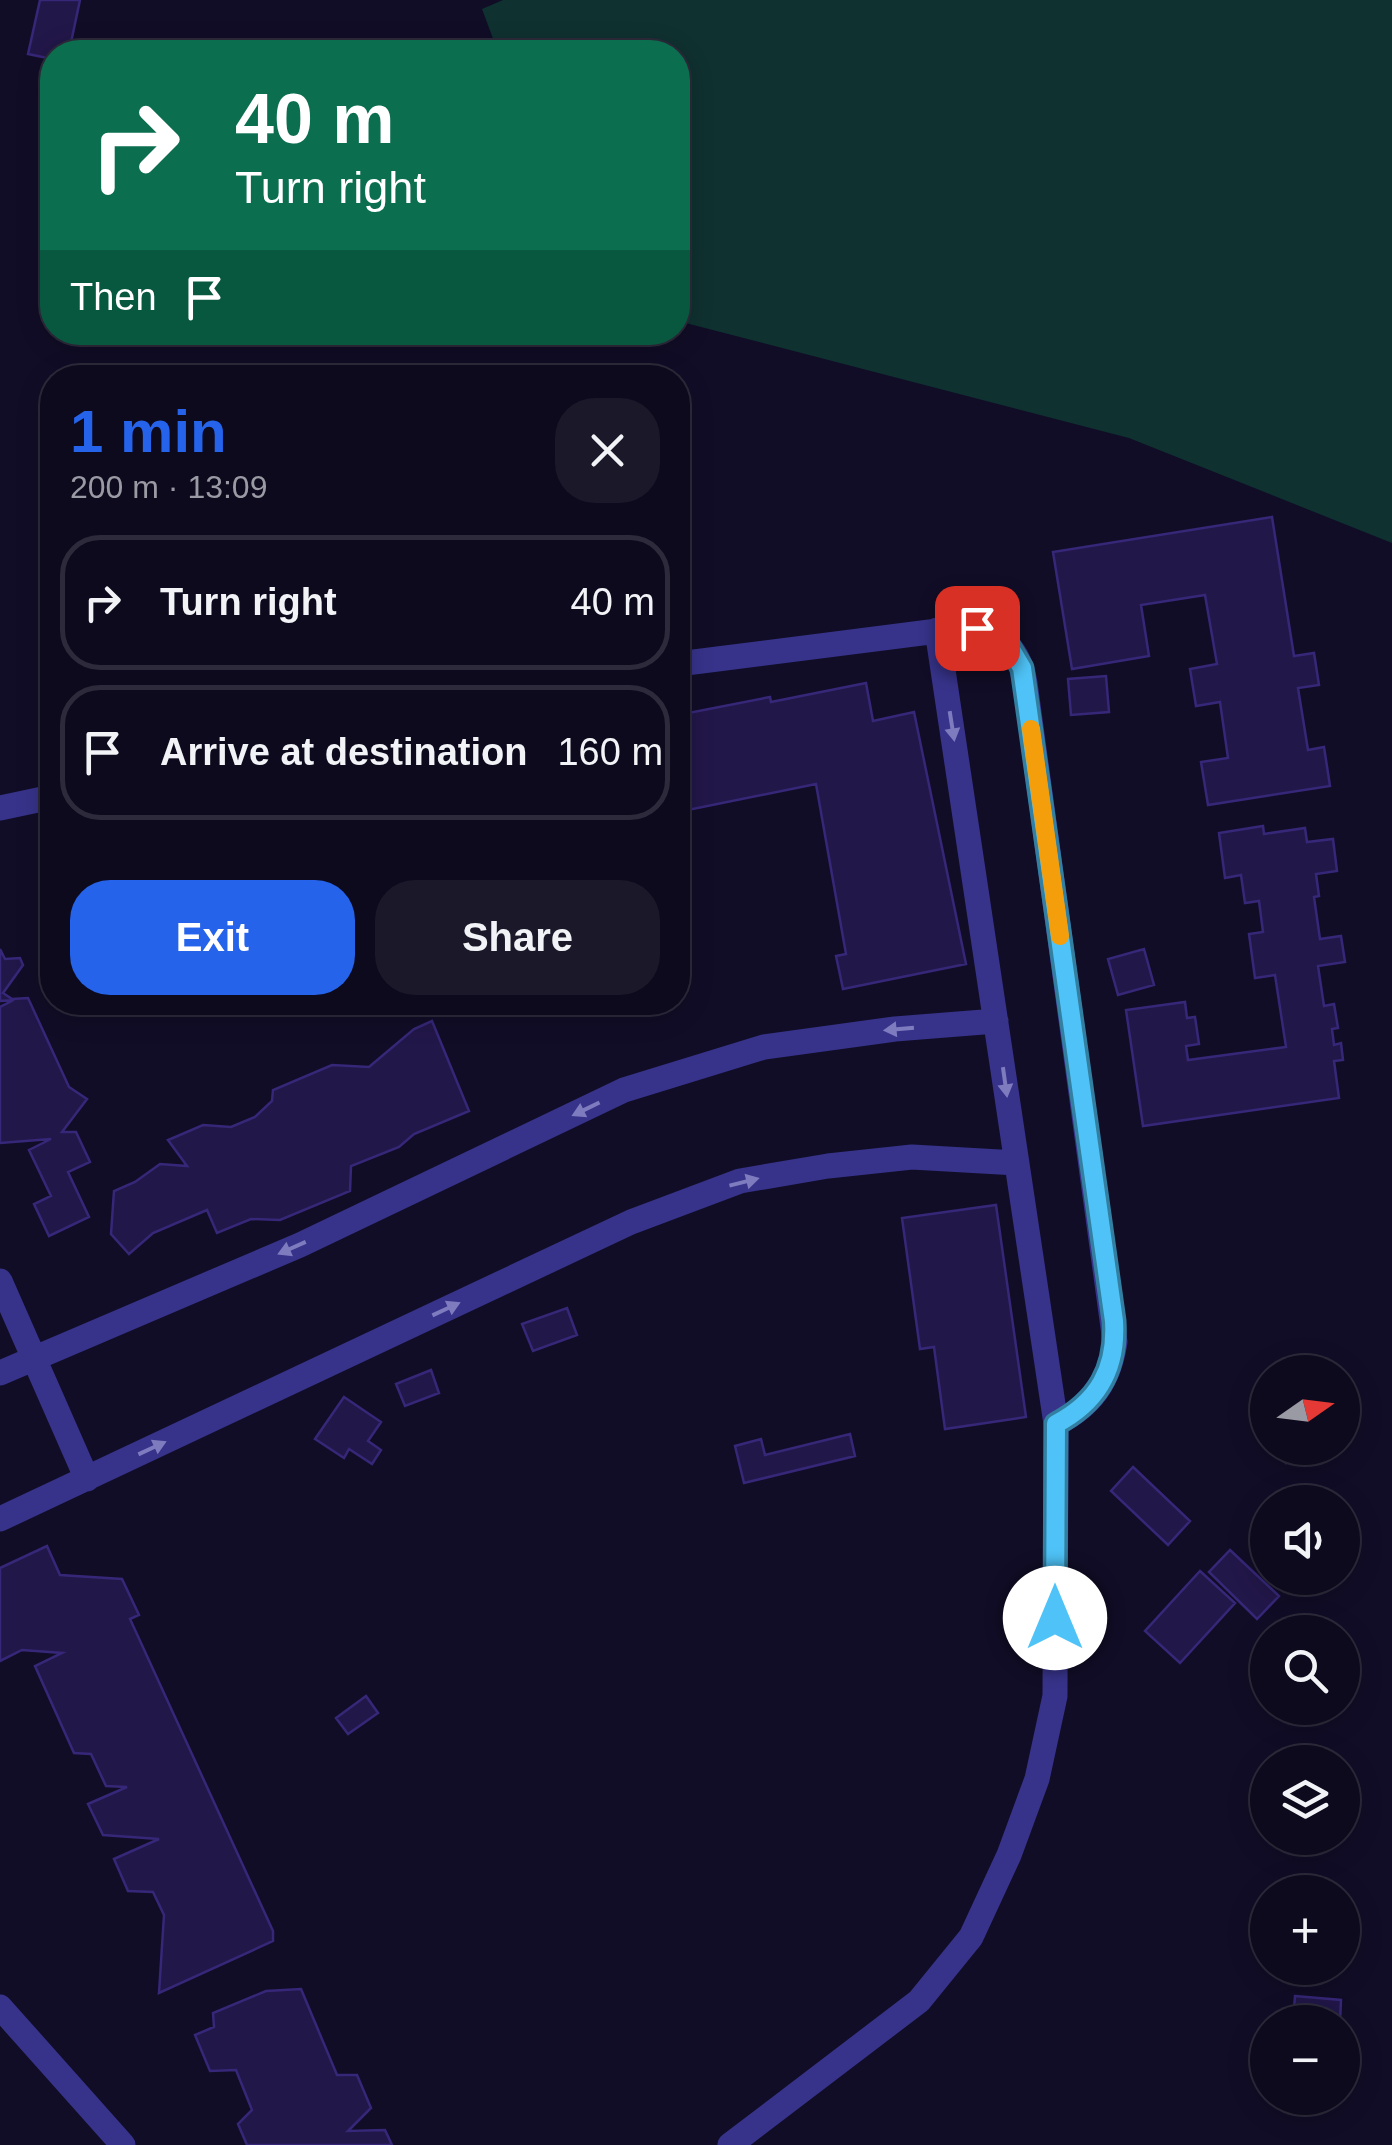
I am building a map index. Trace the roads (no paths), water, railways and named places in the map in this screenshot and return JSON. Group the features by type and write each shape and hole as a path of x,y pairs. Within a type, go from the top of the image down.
{"street":[{"path":"690,662 977,628 992,632 1016,653 1025,683 1116,1342 1104,1383 1075,1414 1056,1424"},
{"path":"730,2145 919,2001 971,1937 1009,1855 1037,1780 1055,1696 1056,1424 937,630"},
{"path":"0,808 40,800"},
{"path":"0,1373 300,1245 624,1090 764,1047 996,1022"},
{"path":"0,1519 631,1222 740,1181 912,1157 1017,1163"},
{"path":"0,1281 87,1479"},
{"path":"0,2007 123,2145"}]}
